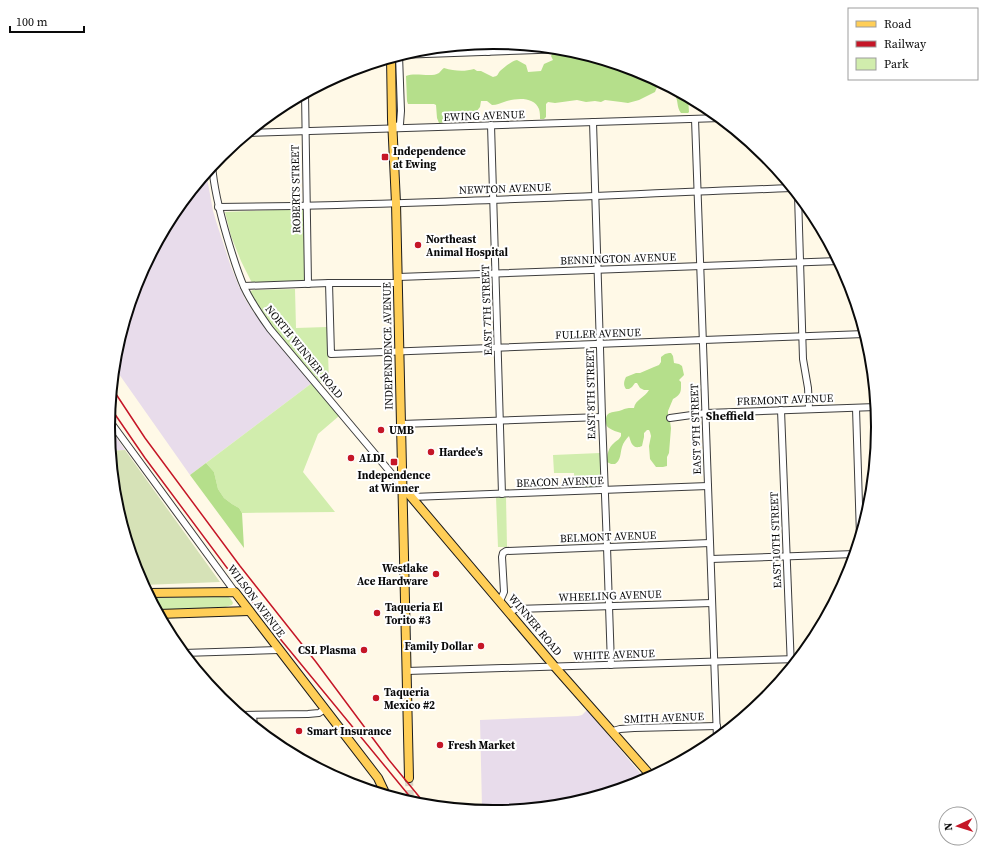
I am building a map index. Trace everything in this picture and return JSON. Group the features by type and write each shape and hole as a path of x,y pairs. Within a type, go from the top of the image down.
{"main road":[{"name":"INDEPENDENCE AVENUE","path":"391,63 400,352 409,778"},
{"name":"WINNER ROAD","path":"402,486 556,667 648,771"},
{"path":"154,594 234,592"},
{"name":"WILSON AVENUE","path":"234,592 378,778 384,789"},
{"path":"165,614 248,611"}],"street":[{"path":"432,54 525,51"},
{"path":"392,129 400,124 402,111 398,61"},
{"name":"ROBERTS STREET","path":"305,99 308,284"},
{"name":"EWING AVENUE","path":"256,133 711,119"},
{"name":"EAST 9TH STREET","path":"695,120 717,731"},
{"name":"EAST 8TH STREET","path":"593,122 611,665"},
{"name":"EAST 7TH STREET","path":"491,125 502,494"},
{"name":"NORTH WINNER ROAD","path":"213,174 218,207 234,261 244,286 256,309 270,329 402,486"},
{"name":"NEWTON AVENUE","path":"218,207 307,206 786,188"},
{"path":"798,205 803,359 808,388 809,409"},
{"name":"BENNINGTON AVENUE","path":"244,286 398,280 496,273 833,262"},
{"name":"FULLER AVENUE","path":"329,283 331,354 859,334"},
{"name":"FREMONT AVENUE","path":"670,418 706,413 870,407"},
{"path":"856,408 859,519"},
{"name":"EAST 10TH STREET","path":"781,410 790,659"},
{"path":"401,424 602,417"},
{"name":"WILSON AVENUE","path":"115,428 234,592"},
{"name":"BEACON AVENUE","path":"412,497 708,486"},
{"name":"BELMONT AVENUE","path":"500,601 504,592 502,557 503,553 506,551 710,543"},
{"path":"711,559 849,554"},
{"name":"WHEELING AVENUE","path":"509,612 516,609 712,603"},
{"path":"190,653 278,650"},
{"name":"WHITE AVENUE","path":"407,671 790,659"},
{"path":"249,715 308,714 319,713 325,709"},
{"name":"SMITH AVENUE","path":"613,731 634,728 717,726"}],"shaded area":[{"path":"207,180 216,221 231,267 245,299 275,341 312,383 190,475 119,374 122,353 135,305 154,260 179,217"},
{"path":"115,436 125,450 116,451"},
{"path":"587,710 641,774 615,785 567,798 518,804 482,805 480,720 582,715"}],"green space":[{"path":"552,54 567,56 615,69 657,87 655,92 639,100 628,103 605,100 601,102 586,102 577,100 555,103 548,102 546,104 546,117 544,119 540,119 537,105 524,99 492,105 487,101 481,101 480,107 476,112 460,113 456,115 453,121 439,123 436,105 408,104 406,76 436,74 444,68 459,71 474,69 493,77 497,76 508,64 517,60 526,65 528,72 541,71 544,64 553,60 551,56"},
{"path":"675,96 688,104 688,113 681,113"},
{"path":"302,209 304,211 305,282 252,283 231,236 225,212"},
{"path":"295,289 296,328 327,327 329,381 320,382 274,330 250,295 251,291 253,290"},
{"path":"669,353 673,356 674,363 682,366 684,375 679,380 681,382 680,392 678,396 673,399 668,411 668,418 671,428 667,466 656,467 650,459 649,446 651,436 649,430 644,433 642,446 634,446 629,436 623,444 617,462 615,464 611,464 607,462 609,449 619,439 621,433 608,428 606,424 607,415 626,408 634,408 636,403 649,390 640,388 637,383 629,389 626,389 624,383 626,377 659,365 661,362 661,357"},
{"path":"312,383 339,416 318,434 303,472 335,512 242,513 239,508 224,498 218,489 214,472 206,463"},
{"path":"125,450 220,582 150,585 135,549 128,525 122,501 116,451"},
{"path":"600,453 600,487 575,489 574,473 554,473 553,455"},
{"path":"206,463 214,472 218,489 224,498 239,508 242,513 244,548 190,475"},
{"path":"496,497 506,497 507,547 498,547"},
{"path":"225,596 231,599 233,603 232,605 222,608 163,610 156,598"}],"tunnel":[{"path":"409,778 410,796"}],"railway":[{"path":"117,395 145,438 240,566 316,662 389,760 420,798"},
{"path":"115,415 145,458 277,635 409,796"}],"place":[{"name":"Independence at Ewing","path":"385,157"},
{"name":"Northeast Animal Hospital","path":"418,245"},
{"name":"UMB","path":"381,430"},
{"name":"Hardee's","path":"431,452"},
{"name":"ALDI","path":"351,458"},
{"name":"Independence at Winner","path":"394,462"},
{"name":"Westlake Ace Hardware","path":"436,574"},
{"name":"Taqueria El Torito #3","path":"377,613"},
{"name":"Family Dollar","path":"481,646"},
{"name":"CSL Plasma","path":"364,650"},
{"name":"Taqueria Mexico #2","path":"376,698"},
{"name":"Smart Insurance","path":"299,731"},
{"name":"Fresh Market","path":"440,745"}],"district":[{"name":"Sheffield","path":"730,416"}]}
